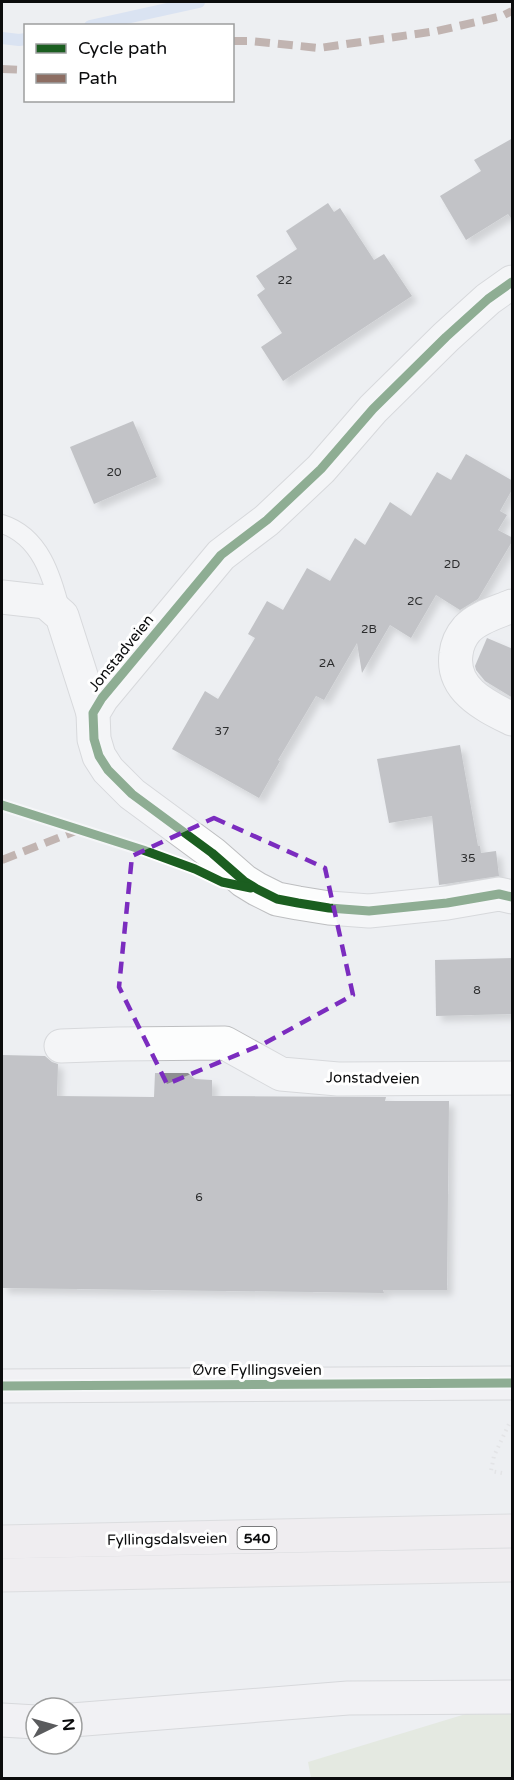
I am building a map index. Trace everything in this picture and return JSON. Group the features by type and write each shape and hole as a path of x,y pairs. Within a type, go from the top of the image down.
{"main road":[{"name":"Øvre Fyllingsveien","path":"2,1386 513,1383"},
{"name":"Fyllingsdalsveien","path":"2,1542 513,1532"},
{"name":"540","path":"2,1575 513,1565"},
{"path":"84,1719 348,1698 513,1697"},
{"path":"2,1720 24,1721"}],"street":[{"name":"Jonstadveien","path":"513,282 488,299 446,337 373,410 321,469 267,520 221,555 102,698 93,713 94,739 99,756 132,794 212,853 244,881 277,899 329,908 369,911 447,903 499,894 513,897"},
{"path":"2,597 46,602 62,616 93,713"},
{"path":"513,606 467,628 457,643 455,662 458,677 466,690 485,706 513,719"},
{"name":"Jonstadveien","path":"61,1046 225,1044 281,1074 338,1079 513,1078"}],"lane":[{"path":"2,524 10,526 31,540 53,579 62,616"}],"path":[{"path":"2,805 143,850"},
{"path":"502,1473 491,1472 494,1456 509,1424"}],"highlighted area":[{"path":"214,818 325,868 353,995 263,1044 167,1084 119,987 132,856"}],"green space":[{"path":"512,1700 512,1778 311,1778 308,1762"}],"building":[{"path":"513,138 513,221 508,214 466,240 440,196 481,171 474,160"},
{"path":"328,203 334,212 340,208 374,260 384,254 412,296 283,381 261,347 282,333 257,295 265,289 256,276 297,249 286,231"},
{"path":"133,421 157,477 94,504 70,447"},
{"path":"466,454 513,481 513,488 500,511 507,515 498,530 513,540 478,599 460,610 436,595 411,638 390,625 362,673 357,643 324,700 316,696 278,760 280,761 259,798 172,749 205,691 218,699 255,638 248,634 267,601 283,610 307,568 330,581 355,538 365,545 390,502 411,516 437,472 451,480"},
{"path":"487,638 513,649 513,698 485,681 476,670 475,666"},
{"path":"460,745 478,846 480,846 481,853 496,851 499,876 439,885 432,816 389,823 377,759"},
{"path":"513,958 513,1014 436,1016 435,960"},
{"path":"2,1055 45,1056 58,1064 57,1096 154,1097 155,1073 188,1073 195,1079 212,1080 212,1096 386,1097 385,1101 449,1101 447,1290 383,1290 384,1293 2,1288"}],"waterway":[{"path":"99,24 199,2"},
{"path":"2,38 24,39"}],"marked path":[{"path":"234,41 319,48 437,31 502,16 512,11"},
{"path":"2,69 24,70"},
{"path":"2,860 78,830"}],"cycle path":[{"path":"512,282 488,299 446,337 373,409 321,469 267,520 221,555 102,698 93,713 94,739 99,756 108,770 132,794 212,853 244,881 277,899 329,908 369,911 447,903 499,894 512,897"},
{"path":"2,805 143,850 195,869 222,882 251,888"},
{"path":"2,1386 512,1383"}]}
